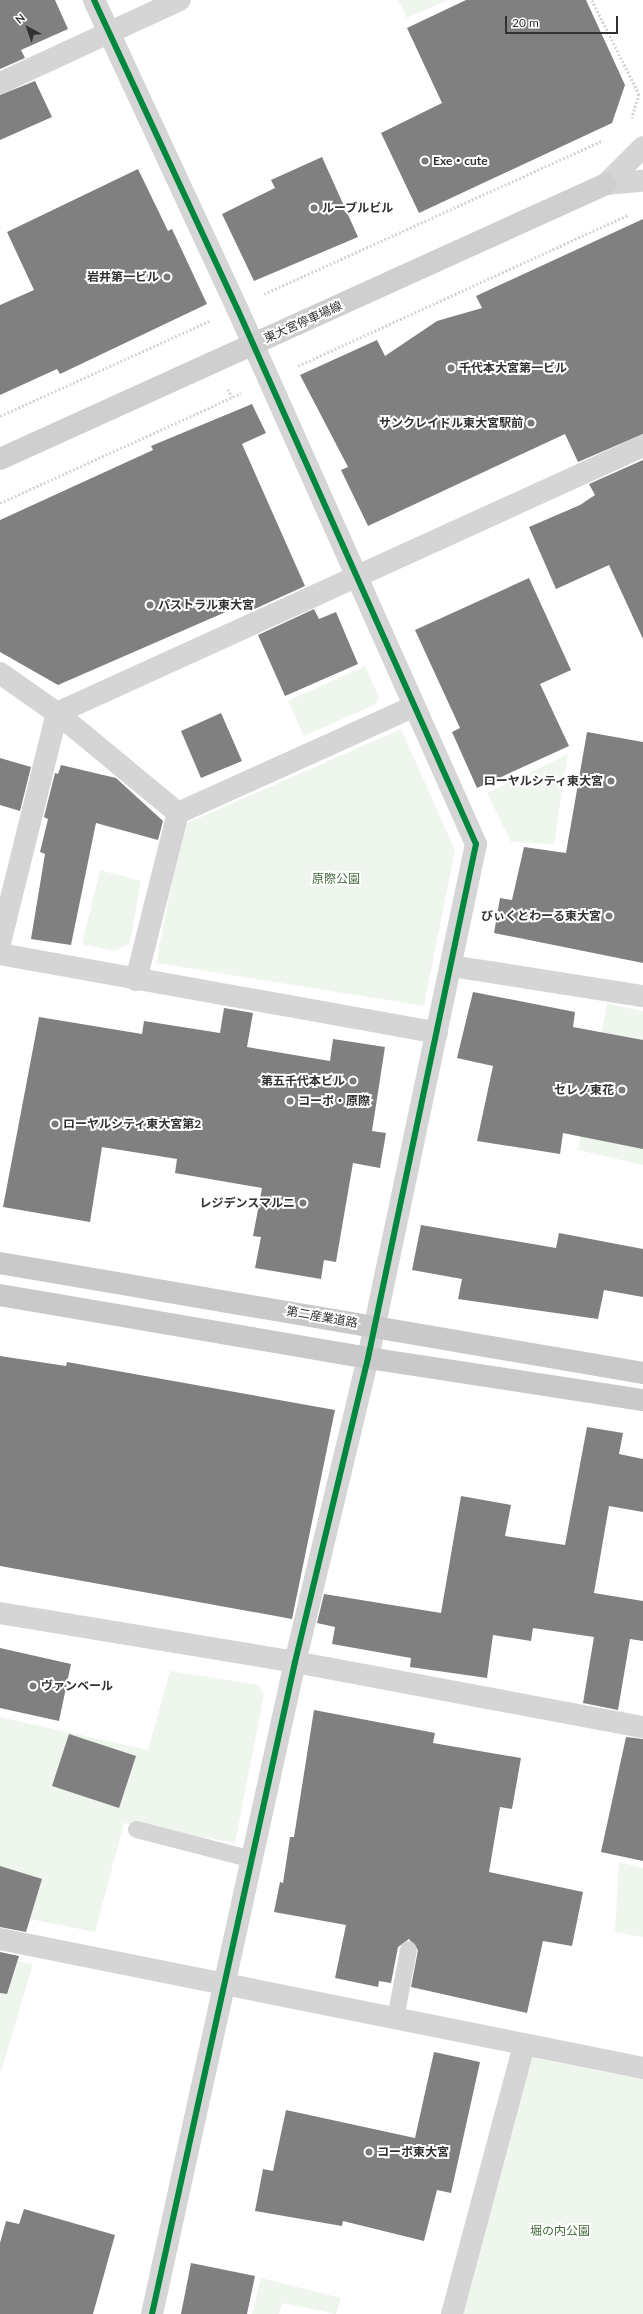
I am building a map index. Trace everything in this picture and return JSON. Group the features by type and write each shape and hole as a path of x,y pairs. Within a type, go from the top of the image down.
{"main road":[{"name":"東大宮停車場線","path":"0,459 606,184"},
{"name":"第二産業道路","path":"0,1263 643,1373"},
{"path":"0,1295 368,1358 643,1400"}],"street":[{"path":"94,0 237,308 355,579 476,844 368,1358 295,1662 152,2314"},
{"path":"0,83 180,0"},
{"path":"606,184 643,147"},
{"path":"606,184 643,180"},
{"path":"57,713 355,579 643,446"},
{"path":"0,673 57,713 178,814"},
{"path":"178,814 413,707"},
{"path":"0,943 57,713"},
{"path":"136,980 178,814"},
{"path":"0,954 136,980 437,1033"},
{"path":"451,966 643,996"},
{"path":"0,1612 295,1662 643,1727"},
{"path":"0,1939 643,2068"},
{"path":"452,2314 524,2045"}],"lane":[{"path":"136,1829 252,1859"},
{"path":"395,2018 408,1949"}],"path":[{"path":"592,0 639,94 628,123"},
{"path":"0,416 606,139"},
{"path":"0,503 636,211"}],"green space":[{"path":"398,0 448,0 407,18"},
{"path":"365,666 379,697 376,704 304,736 288,701"},
{"name":"原際公園","path":"401,729 455,850 424,1006 156,963 183,825"},
{"path":"568,754 554,844 511,842 487,793"},
{"path":"100,870 141,881 130,943 115,951 82,944"},
{"path":"607,1004 643,1011 643,1165 578,1150"},
{"path":"170,1671 259,1685 264,1695 235,1843 124,1823 95,1932 0,1913 0,1717 148,1750"},
{"path":"619,1862 643,1868 643,1937 615,1932"},
{"path":"0,1957 33,1964 0,2075"},
{"name":"堀の内公園","path":"524,2045 643,2068 643,2314 452,2314"},
{"path":"261,2278 341,2298 336,2314 282,2303 279,2314 252,2314"}],"building":[{"path":"0,0 55,0 68,29 21,50 25,58 0,69"},
{"path":"466,0 586,0 625,85 612,123 419,213 381,133 442,103 407,28"},
{"path":"35,81 52,117 0,140 0,95"},
{"path":"322,157 358,237 254,281 222,214 275,188 271,180"},
{"path":"138,169 168,231 172,229 207,304 60,374 57,369 0,395 0,305 34,290 7,232"},
{"path":"643,219 643,434 578,462 565,434 368,526 341,470 348,467 300,375 377,340 385,356 437,321 482,308 476,296"},
{"path":"252,404 266,433 242,444 305,586 248,612 244,604 58,685 0,652 0,520 153,450 151,446"},
{"path":"643,460 643,639 609,565 556,589 529,527 580,505 595,495 589,484"},
{"path":"529,578 571,670 540,684 569,746 477,788 452,732 460,728 415,630"},
{"path":"314,609 319,619 336,612 358,664 285,696 258,635"},
{"path":"221,713 242,761 201,778 181,731"},
{"path":"587,732 643,742 643,963 494,933 500,898 512,900 524,847 566,853"},
{"path":"0,758 31,767 20,811 0,805"},
{"path":"61,765 116,778 163,821 158,840 96,823 71,945 31,939 45,854 40,852 48,819 44,817 55,773 58,774"},
{"path":"473,992 575,1012 573,1027 643,1040 643,1149 563,1133 560,1154 477,1141 493,1066 457,1058"},
{"path":"224,1008 253,1013 247,1047 330,1061 333,1039 385,1047 372,1131 386,1133 380,1168 353,1163 336,1262 324,1260 321,1279 255,1268 261,1237 253,1236 262,1188 175,1173 177,1159 102,1147 90,1222 3,1207 39,1017 142,1034 144,1021 220,1033"},
{"path":"421,1225 556,1248 559,1233 643,1249 643,1297 604,1290 598,1319 458,1299 462,1279 412,1270"},
{"path":"0,1356 66,1366 67,1362 335,1410 292,1619 0,1566"},
{"path":"587,1427 623,1433 619,1454 643,1459 643,1512 609,1506 594,1593 643,1601 643,1641 630,1639 618,1710 583,1703 594,1637 533,1628 531,1641 493,1635 487,1678 410,1667 411,1658 332,1644 335,1627 317,1623 324,1594 441,1613 461,1496 511,1505 505,1536 565,1545"},
{"name":"ヴァンベール","path":"0,1648 71,1664 59,1721 0,1708"},
{"path":"314,1710 435,1733 433,1743 521,1758 512,1809 500,1807 489,1872 583,1892 572,1946 543,1941 527,2013 411,1987 418,1950 409,1939 398,1947 391,1983 379,1981 378,1987 335,1978 346,1925 274,1912 280,1882 283,1883 290,1837 294,1837"},
{"path":"69,1734 136,1756 119,1808 52,1786"},
{"path":"626,1737 643,1739 643,1861 601,1852"},
{"path":"0,1866 42,1879 26,1932 0,1927"},
{"path":"0,1952 19,1956 7,1994 0,1993"},
{"path":"434,2052 480,2062 451,2193 437,2190 424,2241 343,2221 342,2226 255,2211 263,2169 273,2171 286,2110 415,2138"},
{"path":"24,2209 115,2235 93,2314 0,2314 0,2243 6,2221 19,2224"},
{"path":"191,2263 255,2276 247,2314 181,2314"}],"cycle path":[{"path":"94,0 237,308 476,844 368,1358 295,1662 152,2314"}],"place":[{"name":"Exe・cute","path":"425,161"},
{"name":"ルーブルビル","path":"314,208"},
{"name":"岩井第一ビル","path":"167,277"},
{"name":"千代本大宮第一ビル","path":"451,368"},
{"name":"サンクレイドル東大宮駅前","path":"531,423"},
{"name":"パストラル東大宮","path":"150,605"},
{"name":"ローヤルシティ東大宮","path":"611,781"},
{"name":"びぃくとわーる東大宮","path":"609,916"},
{"name":"第五千代本ビル","path":"353,1081"},
{"name":"セレノ東花","path":"622,1090"},
{"name":"コーポ・原際","path":"290,1101"},
{"name":"ローヤルシティ東大宮第2","path":"55,1124"},
{"name":"レジデンスマルニ","path":"303,1203"},
{"name":"ヴァンベール","path":"33,1686"},
{"name":"コーポ東大宮","path":"369,2152"}]}
